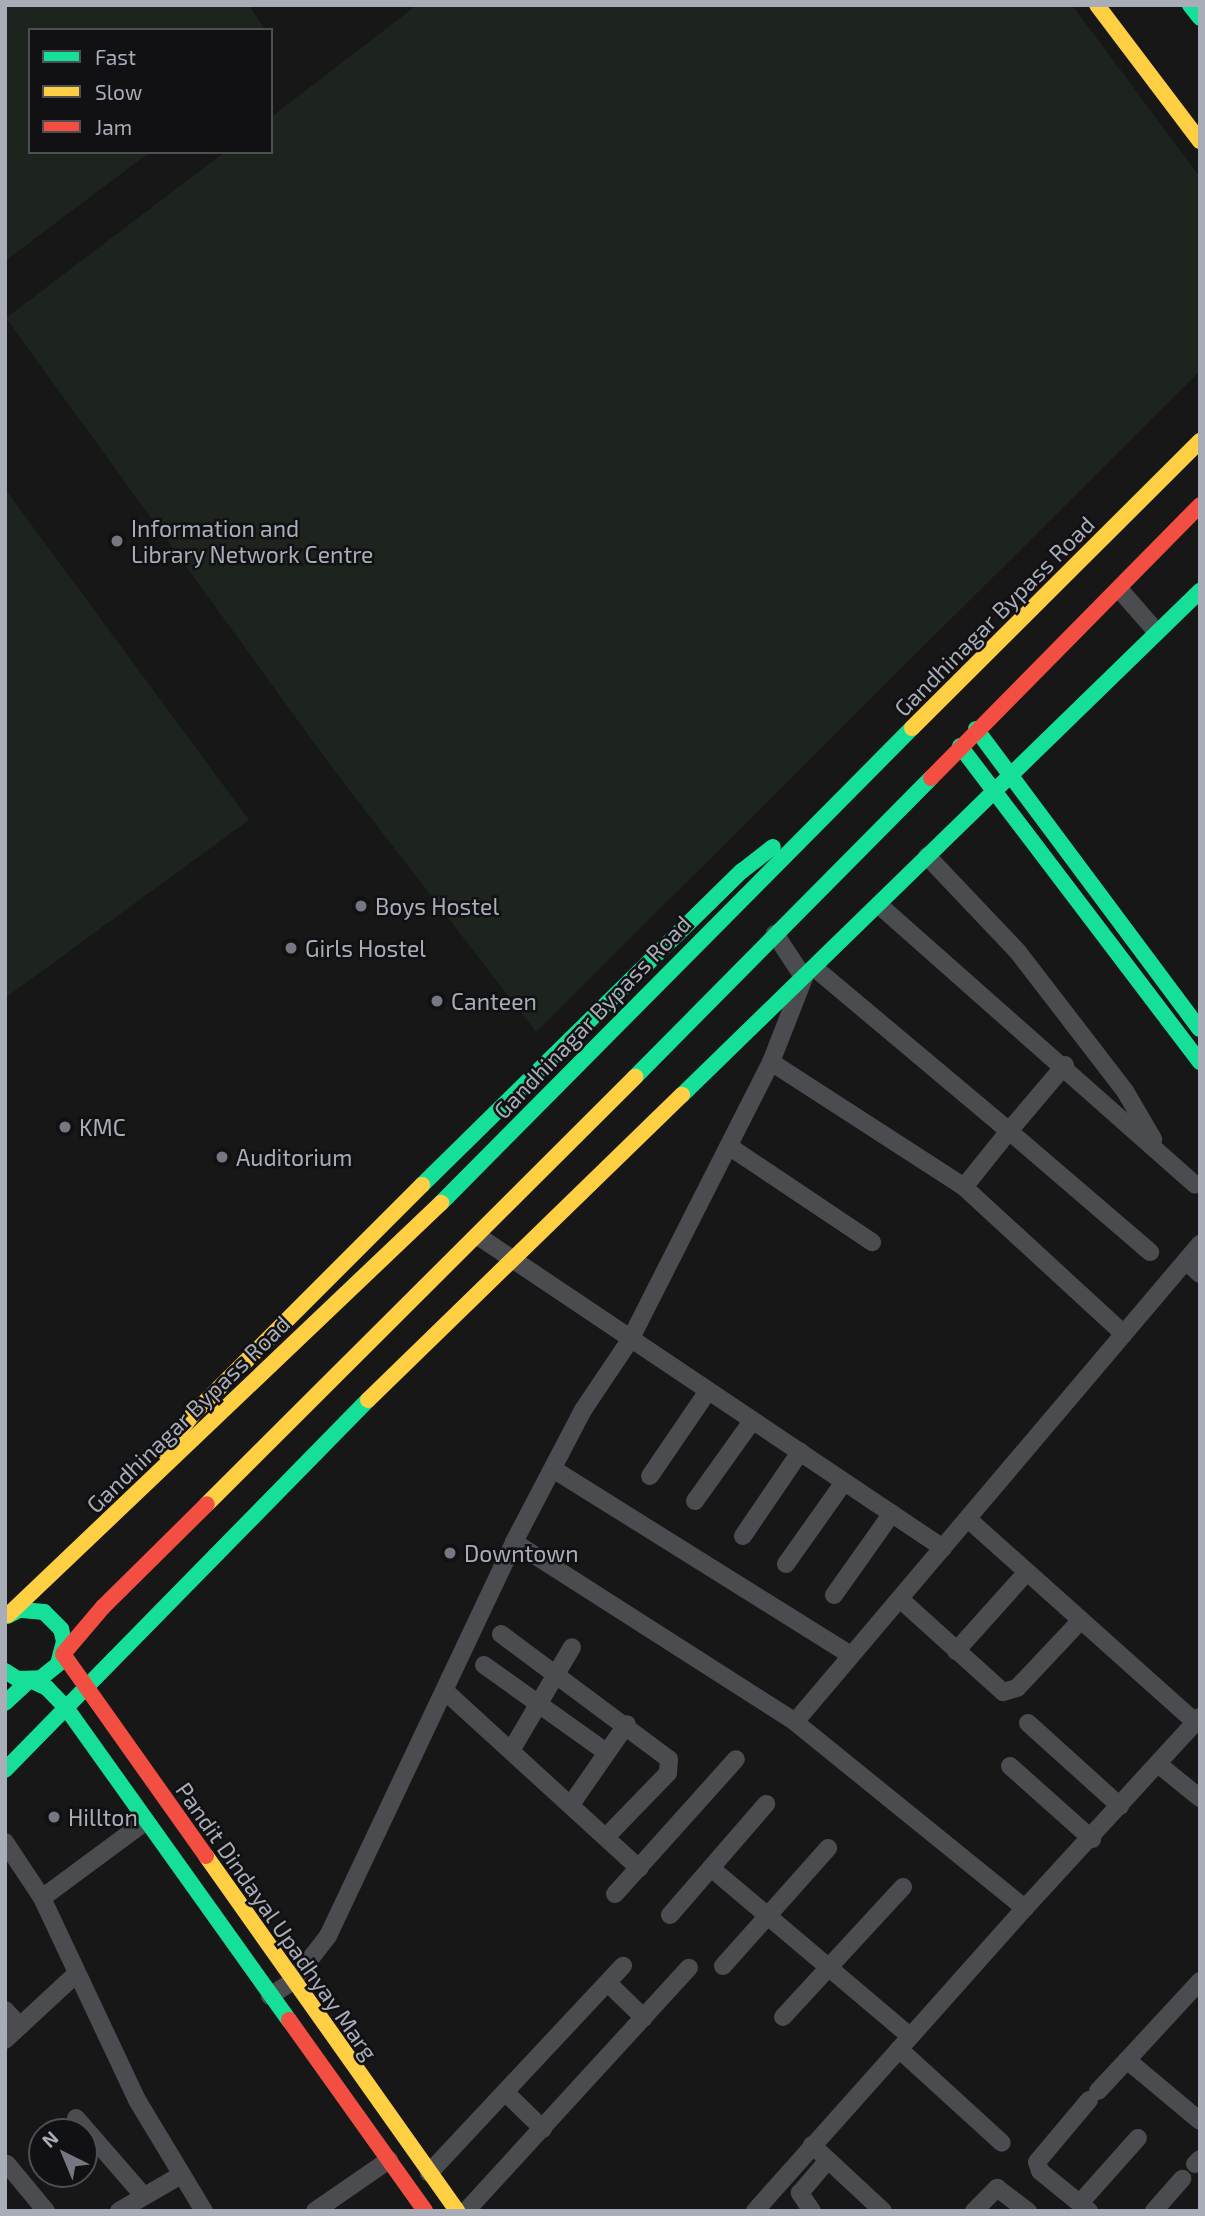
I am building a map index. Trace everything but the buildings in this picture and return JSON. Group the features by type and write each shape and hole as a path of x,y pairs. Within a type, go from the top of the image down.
{"street":[{"path":"1097,5 1200,141"},
{"path":"1190,5 1200,18"},
{"name":"Gandhinagar Bypass Road","path":"6,1615 117,1514 483,1163 653,986 868,776 1200,441"},
{"path":"5,1703 30,1680 51,1672 103,1607 259,1449 478,1237 975,729 1119,590 1200,505"},
{"path":"1119,590 1156,631"},
{"path":"5,1770 67,1709 86,1686 248,1519 810,973 995,787 1200,591"},
{"path":"975,729 1012,772 1200,1029"},
{"path":"960,746 995,787 1200,1062"},
{"path":"117,1514 193,1414 545,1062 742,871 868,776"},
{"path":"927,856 993,922 1044,984 1125,1091 1157,1148"},
{"path":"879,905 1065,1065 1195,1185"},
{"path":"775,934 810,973 1009,1131 1150,1252"},
{"path":"270,1996 293,1980 328,1936 514,1542 583,1410 630,1340 730,1147 810,973"},
{"path":"771,1062 964,1187 1124,1334"},
{"path":"964,1187 1065,1065"},
{"path":"730,1147 872,1242"},
{"path":"478,1237 943,1548"},
{"path":"795,1722 1200,1244"},
{"path":"1186,1261 1200,1275"},
{"path":"650,1476 708,1391"},
{"path":"695,1501 752,1421"},
{"path":"743,1536 800,1452"},
{"path":"553,1469 851,1655"},
{"path":"786,1564 845,1482"},
{"path":"834,1595 892,1513"},
{"path":"755,2211 904,2042 1025,1908 1092,1839 1197,1719 968,1519"},
{"path":"514,1542 795,1722 1025,1908"},
{"path":"956,1651 1027,1572"},
{"path":"900,1599 996,1688 1010,1692 1081,1620"},
{"name":"Pandit Dindayal Upadhyay Marg","path":"6,1615 19,1610 44,1612 61,1629 63,1654 457,2211"},
{"path":"501,1633 627,1724 669,1759 671,1766 607,1836"},
{"path":"512,1749 572,1647"},
{"path":"484,1665 607,1752"},
{"name":"Pandit Dindayal Upadhyay Marg","path":"5,1671 47,1688 67,1709 425,2211"},
{"path":"445,1691 572,1803 639,1868"},
{"path":"1028,1723 1120,1806"},
{"path":"572,1803 627,1724"},
{"path":"615,1894 736,1759"},
{"path":"1158,1764 1200,1798"},
{"path":"1010,1766 1092,1839"},
{"path":"670,1915 766,1804"},
{"path":"42,1898 146,1821"},
{"path":"5,1842 42,1898 137,2100 204,2211"},
{"path":"723,1966 828,1848"},
{"path":"711,1868 828,1967 1002,2143"},
{"path":"783,2017 903,1887"},
{"path":"429,2172 623,1966"},
{"path":"466,2211 690,1968"},
{"path":"5,2040 77,1973"},
{"path":"1138,2138 1084,2207 1040,2171 1037,2162 1093,2096 1200,1981"},
{"path":"608,1983 644,2018"},
{"path":"5,2010 20,2026"},
{"path":"1128,2060 1200,2120"},
{"path":"505,2092 543,2129"},
{"path":"98,2143 142,2194"},
{"path":"813,2145 883,2211"},
{"path":"315,2211 389,2160"},
{"path":"812,2211 800,2193 828,2160"},
{"path":"7,2164 46,2211"},
{"path":"119,2211 142,2194 181,2175"},
{"path":"1154,2211 1182,2179"},
{"path":"974,2211 997,2188 1028,2211"}],"shaded area":[{"path":"5,5 249,5 264,28 28,28 28,154 147,154 5,261"},
{"path":"417,5 1072,5 1200,177 1200,371 536,1032 328,762 6,318 222,154 273,154 273,115"},
{"path":"5,489 249,820 5,998"}],"traffic: fast":[{"path":"1190,5 1200,18"},
{"path":"682,1095 1200,591"},
{"path":"441,1203 912,728"},
{"path":"976,729 1200,1029"},
{"path":"960,746 1200,1062"},
{"path":"635,1077 931,778"},
{"path":"422,1185 742,871 773,847"},
{"path":"5,1770 368,1400"},
{"path":"5,1671 18,1679 41,1678 58,1664 64,1641 61,1629 44,1612 19,1610 7,1616"},
{"path":"5,1703 30,1680 47,1688 67,1709 289,2020"}],"traffic: slow":[{"path":"1097,5 1200,141"},
{"path":"912,728 1200,441"},
{"path":"207,1504 635,1077"},
{"path":"368,1400 682,1095"},
{"path":"164,1452 193,1414 422,1185"},
{"path":"8,1615 441,1203"},
{"path":"206,1856 457,2211"}],"traffic: jam":[{"path":"931,778 1200,505"},
{"path":"206,1856 63,1654 103,1607 207,1504"},
{"path":"289,2020 425,2211"}],"place":[{"name":"Information and Library Network Centre","path":"117,541"},
{"name":"Boys Hostel","path":"361,906"},
{"name":"Girls Hostel","path":"291,948"},
{"name":"Canteen","path":"437,1001"},
{"name":"KMC","path":"65,1127"},
{"name":"Auditorium","path":"222,1157"},
{"name":"Downtown","path":"450,1553"},
{"name":"Hillton","path":"54,1817"}]}
